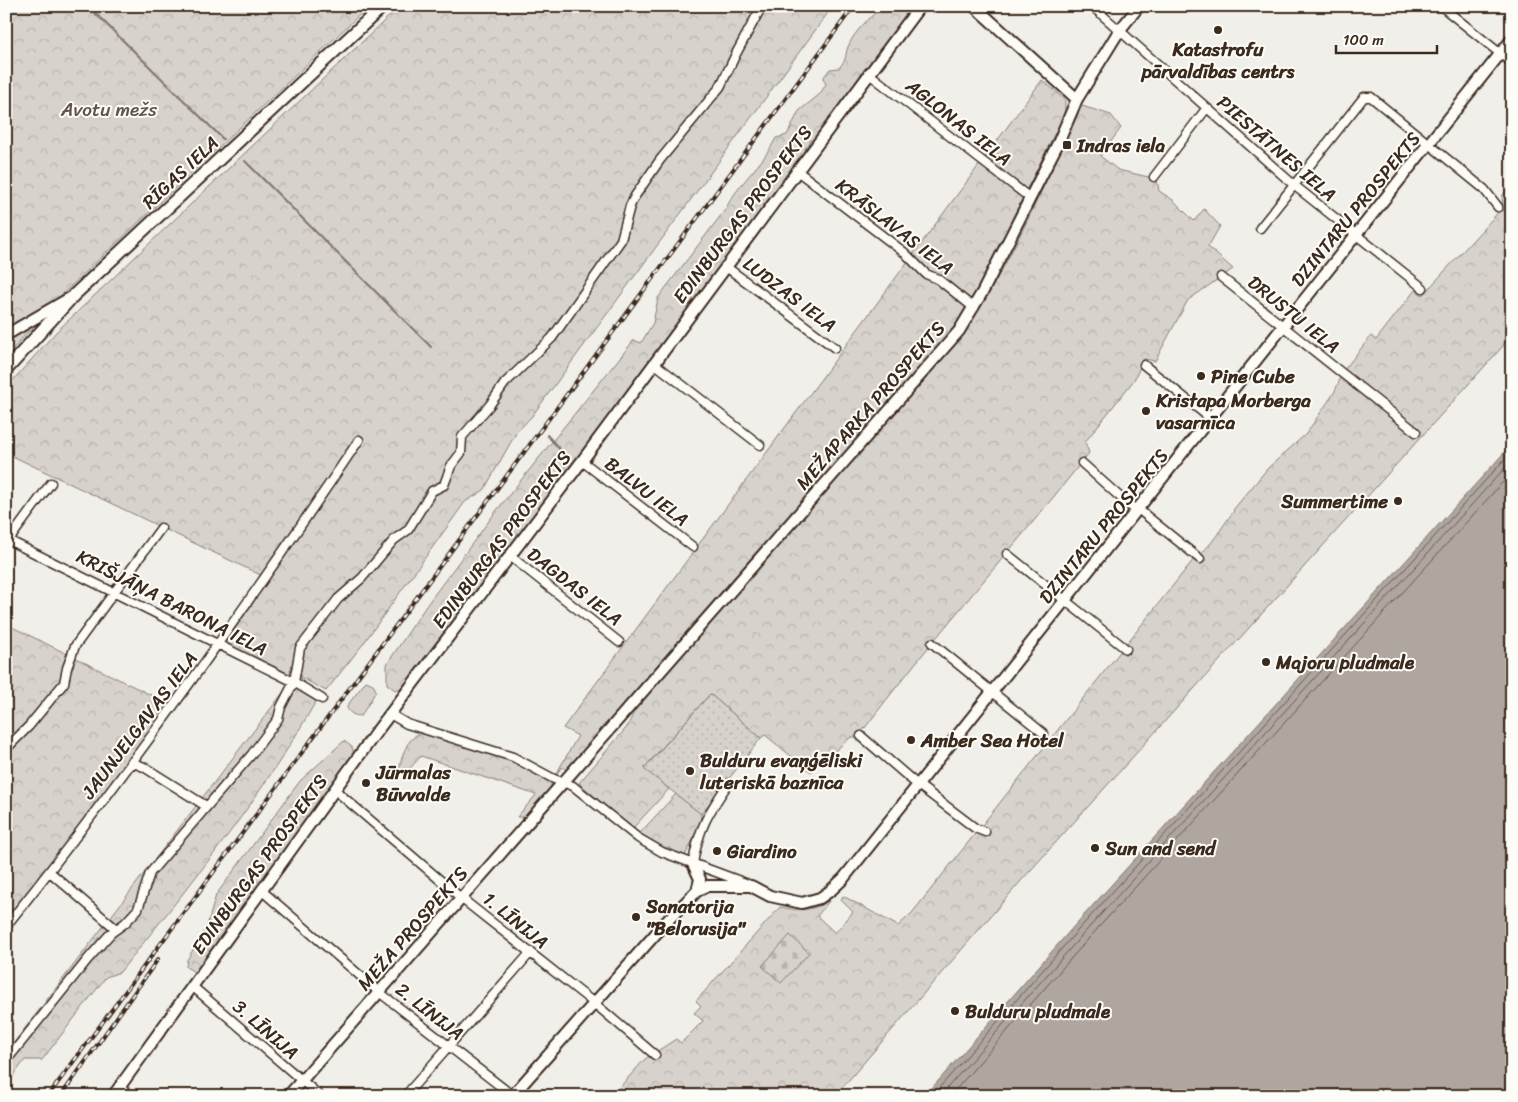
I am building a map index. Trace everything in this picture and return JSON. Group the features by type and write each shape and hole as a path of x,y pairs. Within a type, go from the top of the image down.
{"main road":[{"name":"RĪGAS IELA","path":"6,370 73,296 383,6"}],"street":[{"path":"6,1060 88,959 138,909 150,873 252,754 278,720 281,707 294,682 300,648 338,599 362,578 394,540 408,530 428,495 444,485 451,466 461,453 462,437 489,406 505,383 552,338 621,240 630,206 635,196 660,160 720,88 736,52 762,6"},
{"name":"EDINBURGAS PROSPEKTS","path":"113,1096 390,714 582,461 868,73 920,6"},
{"path":"974,6 1077,99"},
{"name":"PIESTĀTNES IELA","path":"1092,6 1294,186 1423,288"},
{"name":"MEŽAPARKA PROSPEKTS","path":"563,782 959,331 974,308 1030,198 1077,99 1118,31 1139,6"},
{"path":"1441,6 1512,62"},
{"name":"DZINTARU PROSPEKTS","path":"751,886 770,896 802,903 830,892 855,866 1512,39"},
{"name":"AGLONAS IELA","path":"868,73 1030,198"},
{"path":"1260,228 1364,97 1371,97 1484,189 1498,207"},
{"path":"1154,177 1206,109"},
{"name":"KRĀSLAVAS IELA","path":"796,170 905,253 926,274 938,280 974,308"},
{"name":"LUDZAS IELA","path":"725,266 835,348"},
{"name":"DRUSTU IELA","path":"1221,276 1416,432"},
{"path":"6,335 73,296"},
{"path":"654,363 760,445"},
{"path":"1144,365 1211,419"},
{"name":"JAUNJELGAVAS IELA","path":"6,926 50,872 219,645 359,440"},
{"name":"BALVU IELA","path":"582,461 693,547"},
{"path":"1082,463 1130,506 1138,509 1200,559"},
{"path":"8,539 51,482"},
{"path":"6,749 29,726 64,683 66,668 75,646 161,528"},
{"name":"KRIŠJĀŅA BARONA IELA","path":"8,539 294,682 322,699"},
{"path":"1007,554 1126,649"},
{"name":"DAGDAS IELA","path":"510,556 619,642"},
{"path":"932,643 1043,733"},
{"path":"390,714 407,724 513,758 573,786 638,838 662,852 751,886"},
{"path":"860,736 919,785 975,828 985,832"},
{"path":"131,762 144,767 206,806"},
{"name":"MEŽA PROSPEKTS","path":"288,1096 563,782"},
{"path":"697,891 700,878 693,864 696,841 704,820 728,784"},
{"name":"1. LĪNIJA","path":"335,790 461,898 531,952 655,1055"},
{"path":"50,872 116,929"},
{"path":"512,1096 668,920 697,891 707,886 751,886"},
{"name":"2. LĪNIJA","path":"261,890 379,992 512,1096"},
{"path":"405,1096 531,952"},
{"name":"3. LĪNIJA","path":"192,986 320,1096"},
{"path":"119,1086 131,1096"}],"green space":[{"name":"Avotu mežs","path":"6,6 369,6 55,301 6,357"},
{"path":"400,6 833,6 532,416 516,433 484,490 465,502 363,644 326,691 302,678 295,677 294,682 224,644 269,579 6,453 6,388 56,332"},
{"path":"882,6 913,6 581,455 406,687 395,690 387,684 387,664 426,606 497,510 634,340 641,343 653,323 658,298 771,148 776,138 787,135 799,111 820,94 826,84 823,78 830,69 839,68 845,59 854,35"},
{"path":"1042,80 1065,99 1065,113 971,302 940,347 567,770 562,767 555,776 578,736 563,728"},
{"path":"1082,106 1111,115 1121,128 1100,156 1118,170 1157,179 1159,191 1173,200 1194,221 1204,209 1220,226 1208,247 1233,269 1188,300 1155,361 1144,359 1134,380 1085,442 1089,453 914,665 858,737 851,737 811,772 765,735 761,738 710,694 644,768 669,789 632,829 579,783 627,727 636,708 954,346 1008,259"},
{"path":"1512,183 1512,336 1021,881 835,1096 618,1096 622,1091 619,1088 645,1059 676,1039 681,1043 703,1021 694,1013 701,1006 696,1001 780,907 806,909 830,900 817,916 835,933 853,912 841,900 843,896 898,926 912,913 1194,559 1211,543 1233,510 1268,468 1306,434 1334,393 1344,370 1371,336 1376,340 1415,290 1423,295 1503,207 1502,196"},
{"path":"6,624 157,698 158,702 167,709 6,926"},
{"path":"366,681 373,684 376,691 361,716 354,715 348,711 347,706"},
{"path":"289,685 316,701 272,772 224,841 120,972 106,977 42,1060 25,1060 6,1085 6,1053"},
{"path":"710,694 761,738 701,814 644,769"},
{"path":"420,733 470,746 525,766 551,782 551,787 525,817 517,817 536,795 421,756 404,775 399,770 403,754 411,739"},
{"path":"344,741 352,747 354,755 198,974 186,967 187,960 207,926 216,895 300,781"},
{"path":"676,794 701,814 700,825 684,858 639,834"},
{"path":"790,935 809,953 781,983 762,966"}],"water":[{"path":"1512,444 1512,1096 925,1096 1075,925"}],"waterway":[{"path":"88,6 223,139"},
{"path":"245,161 431,347"},
{"path":"547,435 570,461"}],"railway":[{"path":"48,1096 854,6"},
{"path":"61,1096 158,959"}],"place":[{"name":"Katastrofu pārvaldības centrs","path":"1218,30"},
{"name":"Indras iela","path":"1067,145"},
{"name":"Pine Cube","path":"1201,376"},
{"name":"Kristapa Morberga vasarnīca","path":"1146,411"},
{"name":"Summertime","path":"1398,501"},
{"name":"Majoru pludmale","path":"1266,662"},
{"name":"Amber Sea Hotel","path":"911,740"},
{"name":"Bulduru evaņģēliski luteriskā baznīca","path":"690,771"},
{"name":"Jūrmalas Būvvalde","path":"366,783"},
{"name":"Sun and send","path":"1095,848"},
{"name":"Giardino","path":"717,851"},
{"name":"Sanatorija \"Belorusija\"","path":"636,917"},
{"name":"Bulduru pludmale","path":"955,1011"}]}
